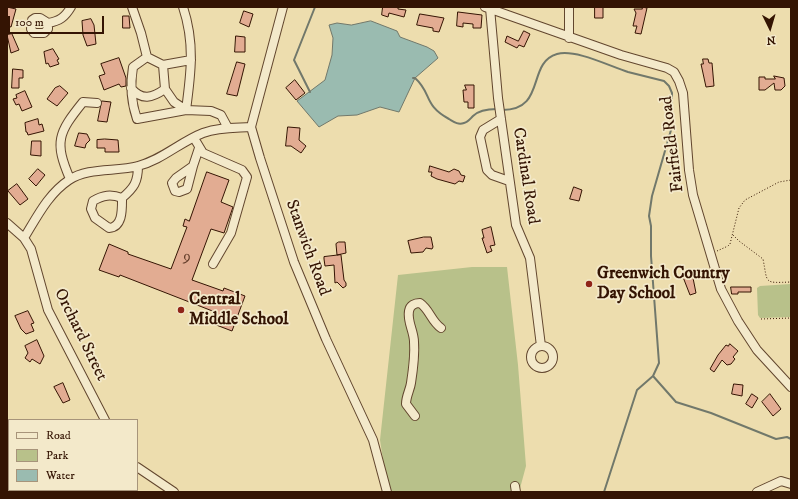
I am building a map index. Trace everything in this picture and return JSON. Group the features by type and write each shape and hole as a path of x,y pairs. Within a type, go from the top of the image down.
{"street":[{"path":"48,23 64,18 72,7"},
{"path":"132,7 147,57 163,65 191,60"},
{"path":"183,7 191,36 191,60 186,110"},
{"path":"24,238 47,200 70,179 93,172 138,166 160,158 203,133 228,128 251,127 283,7"},
{"path":"569,7 569,38"},
{"name":"Fairfield Road","path":"487,8 569,38 667,68 674,72 683,93 689,170 693,195 721,289 738,321 757,350 791,387"},
{"name":"Cardinal Road","path":"487,8 516,226 530,258 541,346"},
{"path":"147,57 133,67 131,88 133,107 137,119 186,110 211,111 221,115 228,128"},
{"path":"163,65 165,89 174,102 186,110"},
{"path":"131,88 136,94 149,98 165,89"},
{"path":"70,179 60,149 63,130 82,102 97,103"},
{"path":"500,113 483,130 480,137 487,170 492,175 509,181"},
{"name":"Stanwich Road","path":"251,127 294,262 326,339 373,440 387,492"},
{"path":"194,138 203,153 242,170 247,177 231,233 213,264"},
{"path":"193,166 199,148"},
{"path":"122,198 108,195 99,198 93,201 90,209 95,218 103,225 109,228 114,228 118,224 121,216 122,198 136,184 138,166"},
{"name":"Orchard Street","path":"7,223 24,238 35,259 48,310 104,419"},
{"path":"414,416 406,404 411,381 414,355 414,341 409,323 409,311 411,306 420,303 428,310 433,321 441,328"},
{"path":"138,468 174,492"},
{"path":"757,492 781,481 791,484"}],"path":[{"path":"710,253 728,246 733,234 739,208 745,200 779,182 791,180"},
{"path":"733,234 739,242 763,259 764,273 769,281 772,283 791,282"},
{"path":"761,319 791,318"}],"green space":[{"path":"472,267 507,267 518,365 526,466 519,492 388,492 380,440 398,275"},
{"path":"791,284 791,317 760,318 758,315 757,288 760,286"}],"water":[{"path":"371,21 397,31 400,37 427,47 434,51 438,58 415,78 399,112 380,107 357,115 338,116 319,127 297,101 325,80 332,55 333,38 329,25 337,23 351,25"}],"building":[{"path":"7,7 16,9 11,27 7,26"},
{"path":"383,7 398,7 398,9 406,10 404,17 389,13 388,17 382,15"},
{"path":"595,7 603,7 603,18 595,18"},
{"path":"642,7 647,8 641,34 635,33 637,26 633,26 636,13 634,9 642,9"},
{"path":"244,11 253,14 249,27 240,23"},
{"path":"458,12 482,15 481,28 473,28 473,24 463,23 463,27 457,26"},
{"path":"420,14 444,18 439,32 433,31 433,28 417,25"},
{"path":"123,16 129,16 130,28 123,28"},
{"path":"91,19 94,25 96,44 87,46 83,35 82,21"},
{"path":"524,31 530,34 524,47 519,45 517,48 505,42 507,36 518,41"},
{"path":"12,34 19,50 11,53 7,35"},
{"path":"236,36 245,37 245,52 235,52"},
{"path":"53,49 59,59 57,60 59,64 50,67 48,63 46,64 44,52"},
{"path":"119,58 126,78 126,86 121,87 119,84 104,90 99,76 105,74 101,64"},
{"path":"703,59 708,59 709,63 712,63 714,86 706,87 701,64 703,64"},
{"path":"237,62 245,64 237,96 227,94"},
{"path":"13,69 23,70 23,78 19,78 19,88 12,88"},
{"path":"774,76 784,78 785,86 781,90 775,90 774,83 765,90 759,90 759,77 765,77 765,79 775,79"},
{"path":"295,80 305,93 296,100 286,88"},
{"path":"465,85 474,85 474,108 468,108 468,102 464,102 463,90 466,90"},
{"path":"60,86 68,93 57,106 47,99 55,88"},
{"path":"25,91 32,107 22,111 19,104 16,105 13,99 17,98 16,95"},
{"path":"102,101 111,102 107,122 98,121"},
{"path":"38,119 39,125 42,124 44,131 28,135 26,132 25,123"},
{"path":"288,127 300,128 299,140 306,146 301,153 291,146 286,146"},
{"path":"79,133 87,134 90,140 86,144 85,148 75,146"},
{"path":"97,140 118,140 119,152 105,152 105,148 97,148"},
{"path":"32,141 41,141 41,156 31,155"},
{"path":"430,166 449,172 454,169 459,171 461,175 465,176 463,182 459,181 455,184 437,179 431,176 432,172 429,172"},
{"path":"38,169 45,175 36,186 29,179"},
{"path":"207,172 229,180 221,202 233,207 224,233 211,229 192,280 223,291 224,288 245,296 232,331 211,323 215,312 120,275 119,277 99,270 109,244 128,252 128,254 171,269 187,227 183,226 185,219 189,221"},
{"path":"17,184 28,199 20,205 8,191"},
{"path":"574,187 582,190 579,201 570,199"},
{"path":"491,227 495,245 490,246 492,251 487,253 482,238 484,238 482,230"},
{"path":"431,237 432,249 426,248 423,252 411,253 408,241"},
{"path":"339,242 345,242 346,253 337,255 336,244"},
{"path":"341,255 344,280 346,283 346,286 343,288 337,282 335,283 334,265 325,266 324,259 324,257"},
{"path":"695,270 696,277 693,278 696,293 690,295 683,277 686,276 685,272"},
{"path":"731,287 751,287 751,292 738,292 738,294 732,294"},
{"path":"28,311 34,323 31,324 34,331 26,334 21,329 15,316"},
{"path":"37,340 44,356 40,364 32,359 30,362 25,358 28,353 25,346"},
{"path":"730,344 738,351 733,357 735,359 731,364 727,365 722,360 714,372 710,369 718,355 726,345 728,346"},
{"path":"63,383 70,400 63,403 54,387"},
{"path":"734,384 743,385 742,396 732,394"},
{"path":"752,394 758,398 752,408 746,404"},
{"path":"770,394 781,409 773,416 762,402"}],"waterway":[{"path":"310,92 294,60 315,7"},
{"path":"501,110 515,108 525,103 531,95 542,67 548,59 557,54 565,53 583,56 628,72 664,81 669,86 672,93 671,130 652,196 649,216 651,226 651,256 659,363 653,376 637,390 604,492"},
{"path":"413,78 420,83 435,109 456,123 465,123 481,111 497,109"},
{"path":"653,376 676,402 711,413 776,439 787,437 791,439"}],"place":[{"name":"Greenwich Country Day School","path":"589,284"},
{"name":"Central Middle School","path":"181,310"}]}
